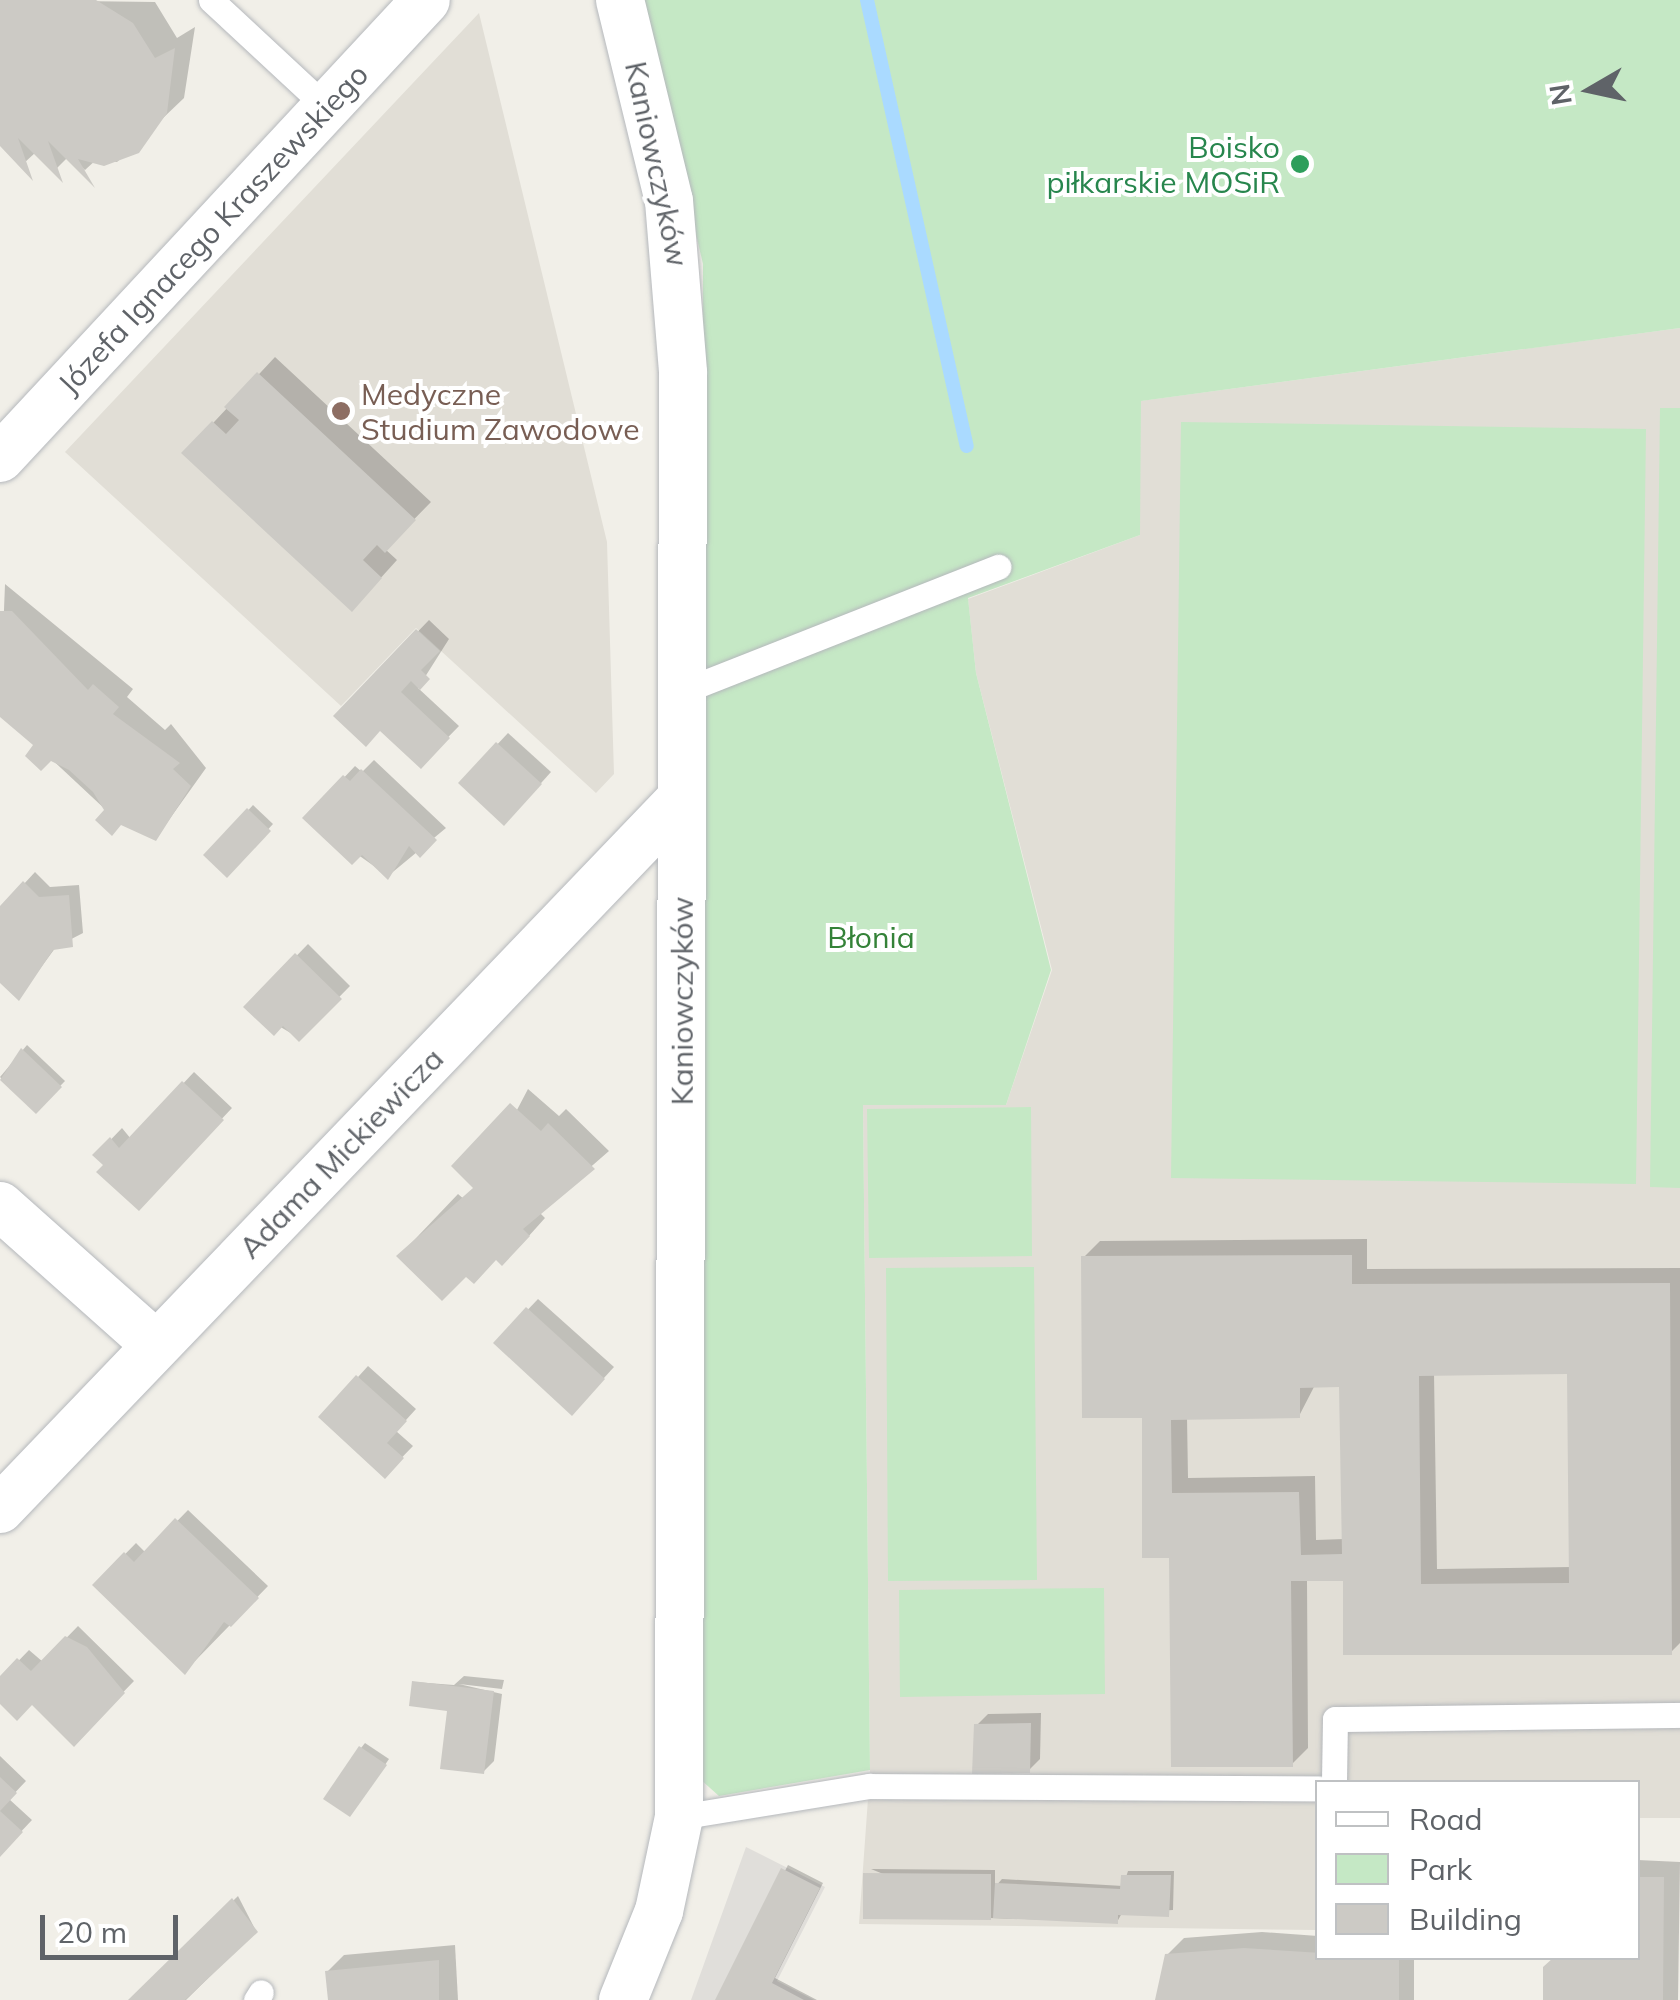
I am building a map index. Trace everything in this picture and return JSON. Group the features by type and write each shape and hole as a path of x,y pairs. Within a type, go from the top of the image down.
{"street":[{"name":"Józefa Ignacego Kraszewskiego","path":"0,458 426,0"},
{"name":"Kaniowczyków","path":"620,0 681,278 683,691 679,1817 659,1911 623,2000"},
{"name":"Adama Mickiewicza","path":"0,1509 682,798"},
{"path":"0,1206 156,1345"}],"lane":[{"path":"211,0 326,107"},
{"path":"683,691 998,567"},
{"path":"1334,1780 1335,1718 1680,1715"},
{"path":"679,1817 869,1786 1315,1788"}],"shaded area":[{"name":"Medyczne Studium Zawodowe","path":"479,13 607,542 614,774 596,793 416,628 341,706 65,452"},
{"path":"1680,328 1680,1818 1640,1818 1640,1780 1315,1780 1315,1930 859,1924 870,1771 863,1105 1006,1105 1052,970 976,673 968,599 1140,535 1140,401"},
{"path":"746,1847 825,1887 777,1981 814,2000 691,2000"}],"green space":[{"name":"Błonia","path":"641,0 1680,0 1680,328 1141,401 1140,535 968,598 976,673 1051,970 1006,1105 863,1105 870,1770 719,1796 700,1779 703,264"},
{"path":"1660,408 1680,408 1680,1188 1650,1187"},
{"path":"1181,422 1646,429 1636,1184 1171,1178"},
{"path":"1031,1107 1032,1256 869,1258 867,1109"},
{"path":"1034,1267 1037,1580 888,1581 886,1268"},
{"path":"1104,1588 1105,1694 900,1697 899,1590"}],"building":[{"path":"0,0 96,0 133,23 155,58 175,48 167,113 139,153 104,166 78,159 95,188 48,141 63,183 18,138 33,181 0,146"},
{"path":"257,372 416,520 385,553 377,545 363,560 382,578 352,612 181,453 212,421 226,434 239,420 224,407"},
{"path":"0,611 12,611 88,690 93,684 119,707 113,714 180,763 173,769 191,786 156,841 121,825 112,836 95,820 104,810 93,792 69,770 51,761 41,771 25,756 33,745 0,717"},
{"path":"416,629 440,651 421,670 430,679 420,690 411,681 401,692 450,738 421,769 380,731 366,747 333,716"},
{"path":"496,742 542,784 504,826 458,783"},
{"path":"361,769 437,840 420,858 409,846 388,880 362,855 352,865 302,818 343,775 350,781"},
{"path":"247,808 271,831 227,878 203,855"},
{"path":"23,881 39,897 69,895 73,947 53,950 19,1001 0,983 0,906"},
{"path":"295,953 342,999 299,1042 283,1026 274,1036 243,1007"},
{"path":"21,1048 62,1087 36,1114 0,1080"},
{"path":"182,1081 224,1120 139,1211 96,1172 103,1165 92,1155 110,1137 119,1148"},
{"path":"510,1103 541,1131 548,1123 595,1169 523,1229 530,1236 502,1266 496,1260 474,1284 466,1277 442,1301 396,1256 473,1188 451,1166"},
{"path":"1352,1255 1352,1284 1670,1283 1672,1655 1343,1655 1343,1581 1291,1581 1293,1767 1171,1767 1169,1558 1142,1558 1142,1418 1082,1418 1081,1256","holes":["1567,1374 1569,1583 1421,1584 1419,1376","1339,1387 1342,1554 1301,1555 1299,1492 1172,1493 1171,1420 1300,1418 1300,1388"]},
{"path":"526,1307 605,1379 572,1416 493,1343"},
{"path":"356,1375 407,1421 387,1443 404,1458 385,1479 318,1417"},
{"path":"175,1518 259,1598 231,1627 224,1622 185,1675 92,1585 124,1552 134,1562"},
{"path":"65,1636 87,1647 125,1693 74,1747 32,1705 17,1721 0,1704 0,1676 17,1658 31,1671"},
{"path":"412,1681 494,1691 484,1774 440,1769 447,1711 409,1706"},
{"path":"1031,1723 1030,1773 972,1774 974,1724"},
{"path":"359,1746 387,1765 350,1817 323,1799"},
{"path":"0,1777 17,1793 0,1811"},
{"path":"0,1811 23,1832 0,1857"},
{"path":"781,1868 820,1888 772,1983 804,2000 715,2000"},
{"path":"863,1873 991,1874 991,1920 863,1919"},
{"path":"1121,1875 1171,1875 1169,1917 1118,1915 1118,1924 993,1918 995,1883 1120,1889"},
{"path":"1640,1877 1664,1877 1663,2000 1543,2000 1543,1967 1551,1960 1640,1960"},
{"path":"232,1898 258,1932 185,2000 128,2000"},
{"path":"1244,1948 1315,1953 1315,1960 1399,1960 1399,2000 1155,2000 1165,1954"},
{"path":"439,1960 439,2000 328,2000 325,1971"}],"waterway":[{"path":"867,0 967,446"}],"place":[{"name":"Boisko piłkarskie MOSiR","path":"1300,164"},
{"name":"Medyczne Studium Zawodowe","path":"341,411"}]}
